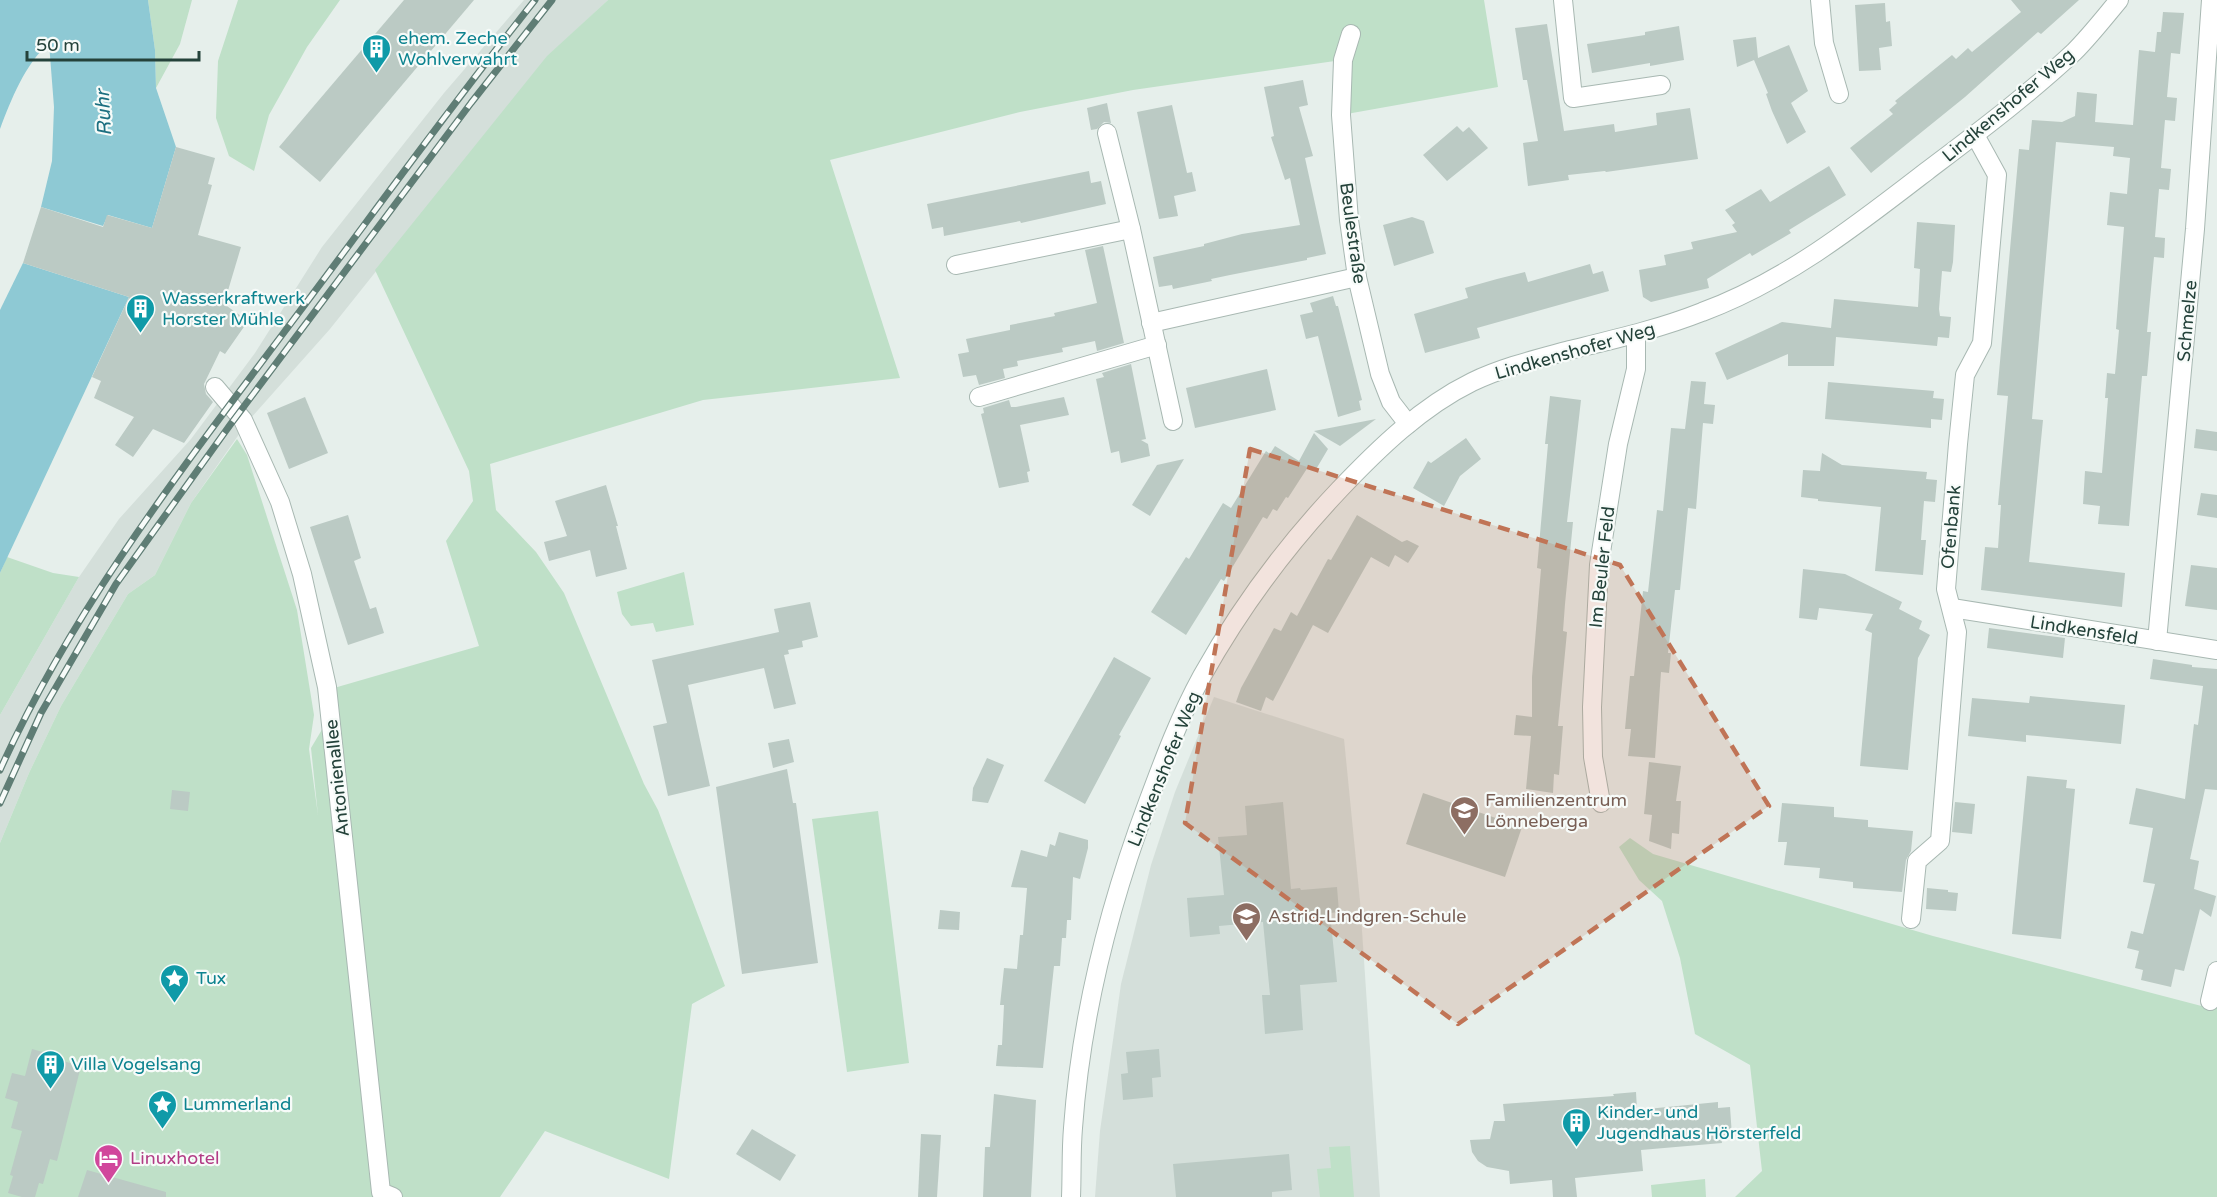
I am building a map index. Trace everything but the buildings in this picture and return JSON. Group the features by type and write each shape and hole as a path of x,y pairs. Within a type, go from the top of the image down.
{"street":[{"path":"1563,0 1573,98 1661,85"},
{"path":"1820,0 1824,43 1839,94"},
{"name":"Lindkenshofer Weg","path":"1071,1197 1073,1128 1090,1003 1116,896 1135,836 1179,723 1202,677 1271,569 1310,521 1352,476 1408,424 1431,405 1472,382 1516,364 1636,334 1726,303 1755,290 1787,271 1869,215 1975,135 2074,51 2119,0"},
{"name":"Schmelze","path":"2157,641 2195,229 2211,0"},
{"name":"Beulestraße","path":"1351,34 1343,60 1341,115 1349,220 1357,277 1380,374 1391,402 1408,424"},
{"path":"1107,133 1131,229 1173,421"},
{"name":"Ofenbank","path":"1911,919 1917,861 1940,841 1957,632 1946,589 1965,375 1982,343 1997,176 1975,135"},
{"path":"956,265 1131,229"},
{"path":"1151,323 1357,277"},
{"name":"Im Beuler Feld","path":"1601,802 1593,757 1592,707 1599,565 1618,444 1636,369 1636,334"},
{"path":"979,397 1157,345"},
{"name":"Antonienallee","path":"214,387 243,420 280,502 302,574 323,671 387,1195"},
{"name":"Lindkensfeld","path":"1952,608 2217,650"},
{"path":"2210,1001 2217,971"}],"highlighted area":[{"path":"1250,449 1620,565 1769,806 1458,1024 1185,823"}],"shaded area":[{"path":"524,0 608,0 547,57 330,329 249,420 191,503 155,575 128,594 61,706 29,773 0,843 0,715 79,577 119,519 191,439 255,353 322,247 444,93"},
{"name":"Astrid-Lindgren-Schule","path":"1214,697 1344,739 1360,901 1380,1197 1095,1197 1100,1131 1121,984 1151,865 1175,792"}],"green space":[{"path":"148,0 192,0 180,44 156,88 155,50"},
{"path":"238,0 340,0 307,47 269,115 254,171 229,156 216,118 218,61"},
{"path":"608,0 1484,0 1498,87 1341,115 1342,60 1133,90 1020,112 830,160 900,378 703,400 490,464 496,510 536,552 564,593 644,784 658,810 725,986 692,1004 669,1179 545,1131 500,1197 0,1197 0,843 29,773 61,706 128,594 155,575 191,503 237,439 247,455 297,610 314,715 309,749 318,815 311,748 330,716 334,688 479,646 446,541 473,501 469,471 375,270 547,56"},
{"path":"7,557 53,573 79,577 0,715 0,573"},
{"path":"684,572 694,625 656,632 653,623 631,626 622,614 617,592"},
{"path":"878,811 909,1063 847,1072 812,819"},
{"path":"1630,838 1653,854 1933,936 2213,1009 2217,994 2217,1197 1735,1197 1762,1171 1750,1065 1695,1034 1680,958 1662,901 1639,880 1619,847"},
{"path":"1350,1146 1354,1197 1320,1197 1317,1169 1331,1168 1329,1147"},
{"path":"1705,1179 1706,1197 1652,1197 1651,1185"}],"water":[{"name":"Ruhr","path":"0,0 148,0 155,50 156,88 176,147 152,228 108,215 103,226 41,207 52,161 54,107 49,43 26,72 0,129"},
{"path":"23,263 129,297 0,573 0,310"}],"railway":[{"path":"0,770 60,654 130,543 246,383 535,0"},
{"path":"0,803 41,713 116,584 230,425 471,103 552,0"}],"place":[{"name":"ehem. Zeche Wohlverwahrt","path":"377,74"},
{"name":"Wasserkraftwerk Horster Mühle","path":"141,334"},
{"name":"Familienzentrum Lönneberga","path":"1464,836"},
{"name":"Astrid-Lindgren-Schule","path":"1247,942"},
{"name":"Tux","path":"175,1004"},
{"name":"Villa Vogelsang","path":"50,1090"},
{"name":"Lummerland","path":"162,1130"},
{"name":"Kinder- und Jugendhaus Hörsterfeld","path":"1576,1148"},
{"name":"Linuxhotel","path":"109,1184"}]}
